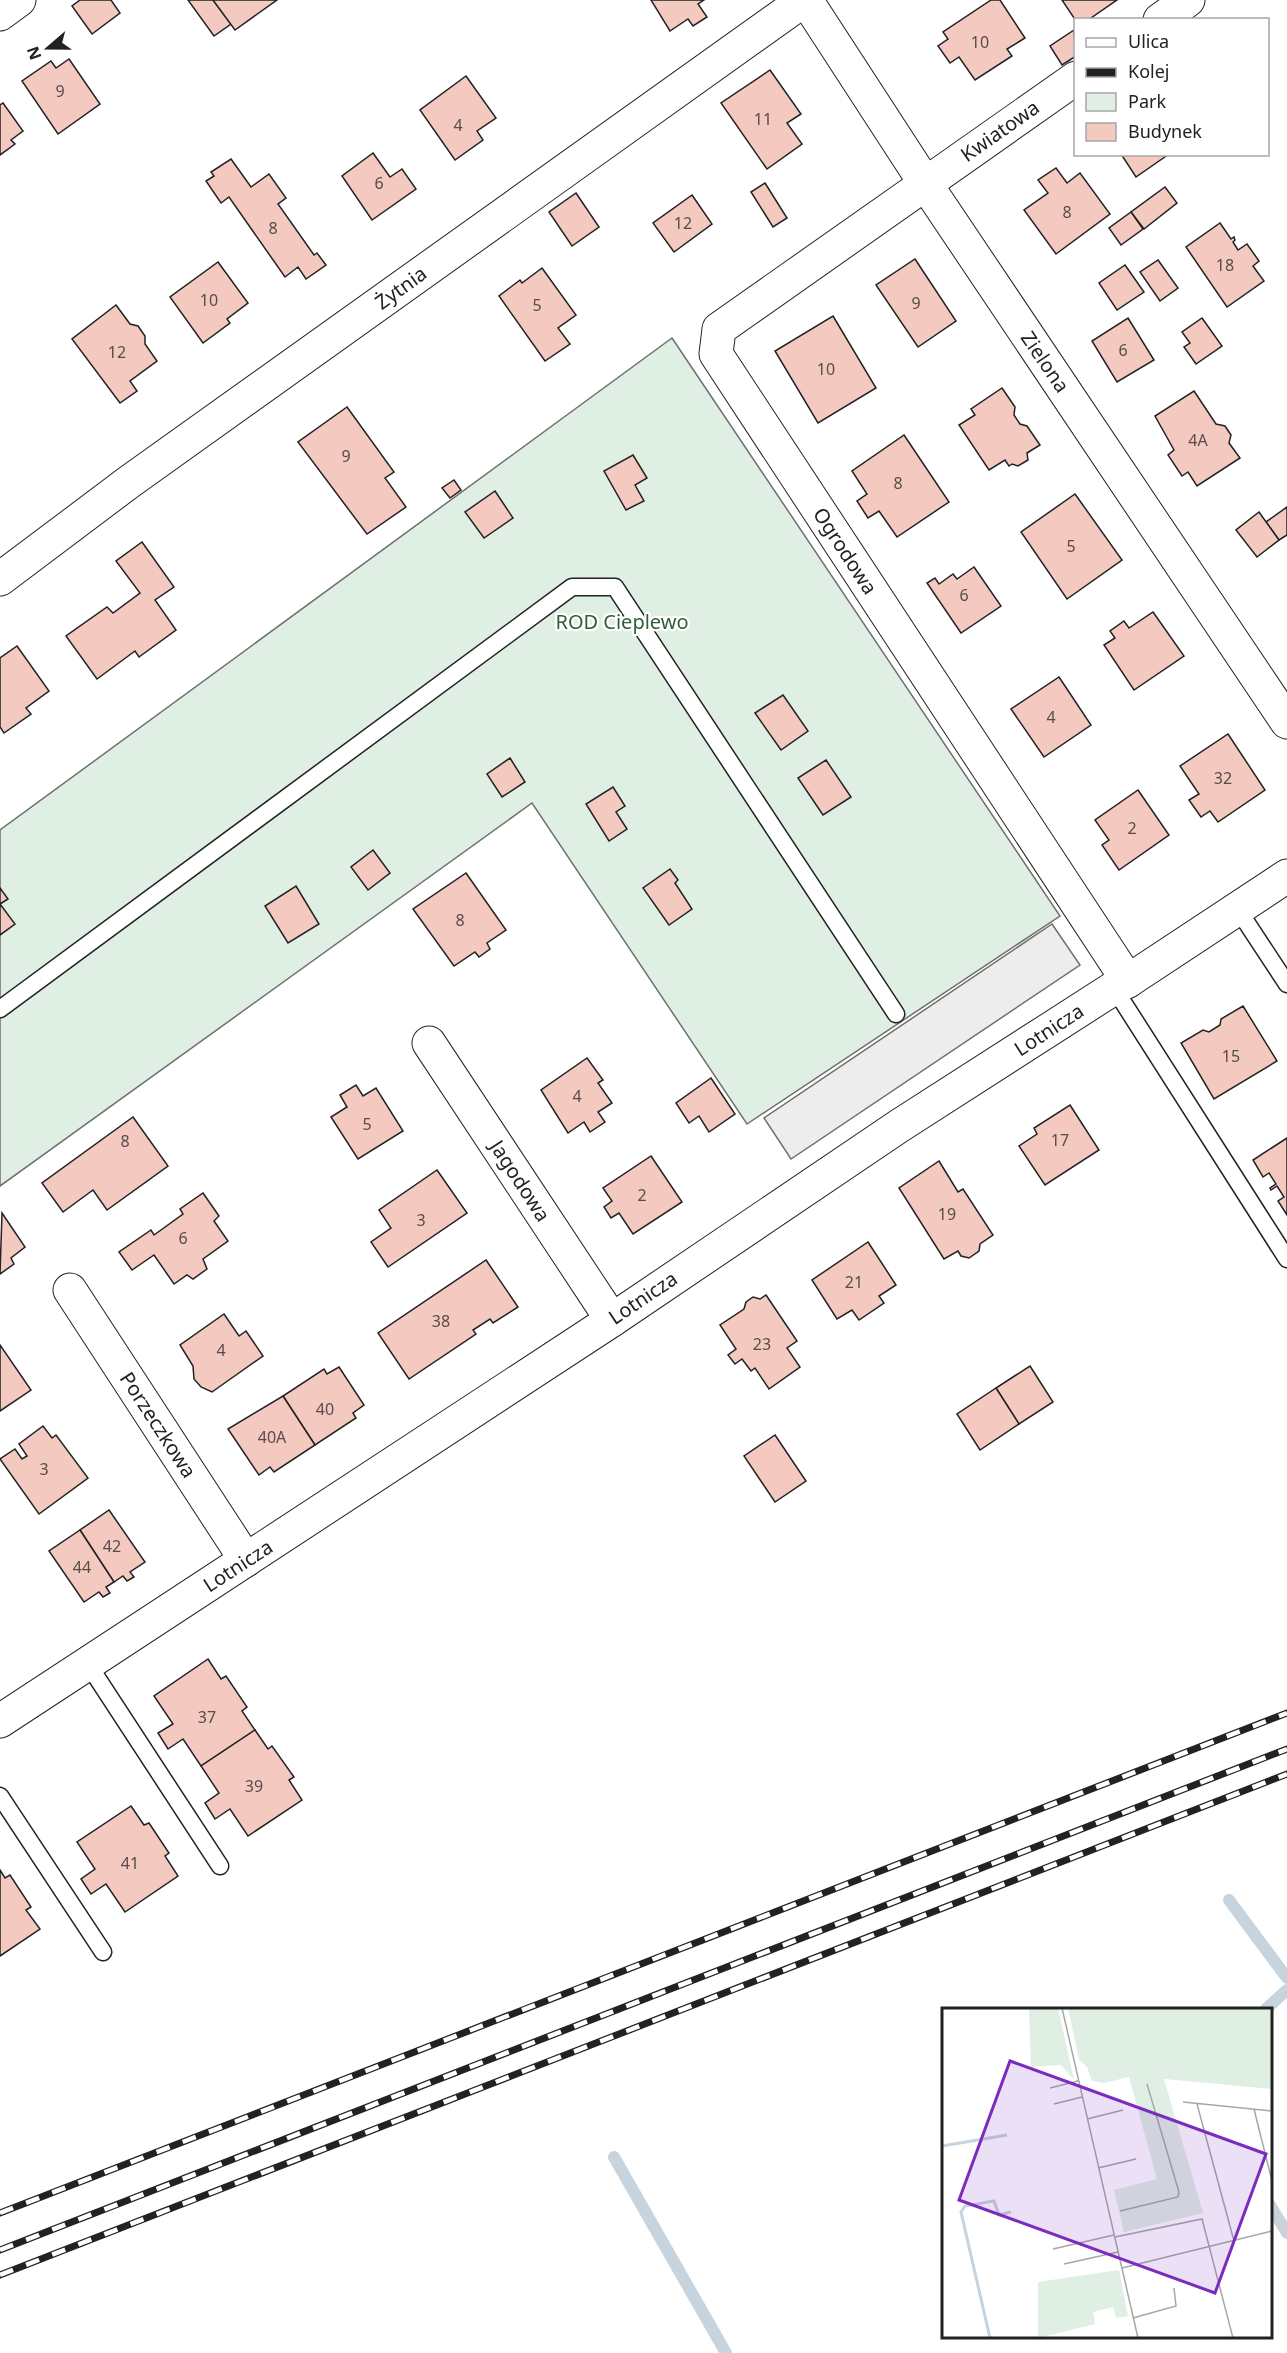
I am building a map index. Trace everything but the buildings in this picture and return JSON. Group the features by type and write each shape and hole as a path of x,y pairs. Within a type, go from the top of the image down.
{"street":[{"path":"0,14 19,0"},
{"name":"Zielona","path":"805,0 925,183 1287,722"},
{"name":"Żytnia","path":"0,579 129,482 805,0"},
{"path":"1163,18 1188,0"},
{"name":"Kwiatowa","path":"925,183 1074,79"},
{"name":"Ogrodowa","path":"925,183 719,329 716,354 1121,984"},
{"name":"Lotnicza","path":"0,1721 612,1320 899,1126 1287,876"},
{"name":"Jagodowa","path":"429,1043 612,1320"},
{"name":"Porzeczkowa","path":"70,1290 246,1560"}],"lane":[{"path":"0,1009 572,587 615,587 896,1014"},
{"path":"1237,908 1287,984"},
{"path":"1121,984 1287,1258"},
{"path":"88,1664 220,1866"},
{"path":"0,1796 103,1952"}],"green space":[{"name":"ROD Cieplewo","path":"672,338 1060,916 747,1124 532,803 0,1186 0,830"}],"shaded area":[{"path":"1052,924 1080,965 791,1159 764,1118"}],"waterway":[{"path":"1229,1900 1287,1978"},
{"path":"1267,2008 1287,1990"},
{"path":"614,2157 726,2353"},
{"path":"1272,2208 1287,2233"}],"railway":[{"path":"0,2213 1287,1713"},
{"path":"0,2250 1287,1749"},
{"path":"0,2275 1287,1774"}]}
